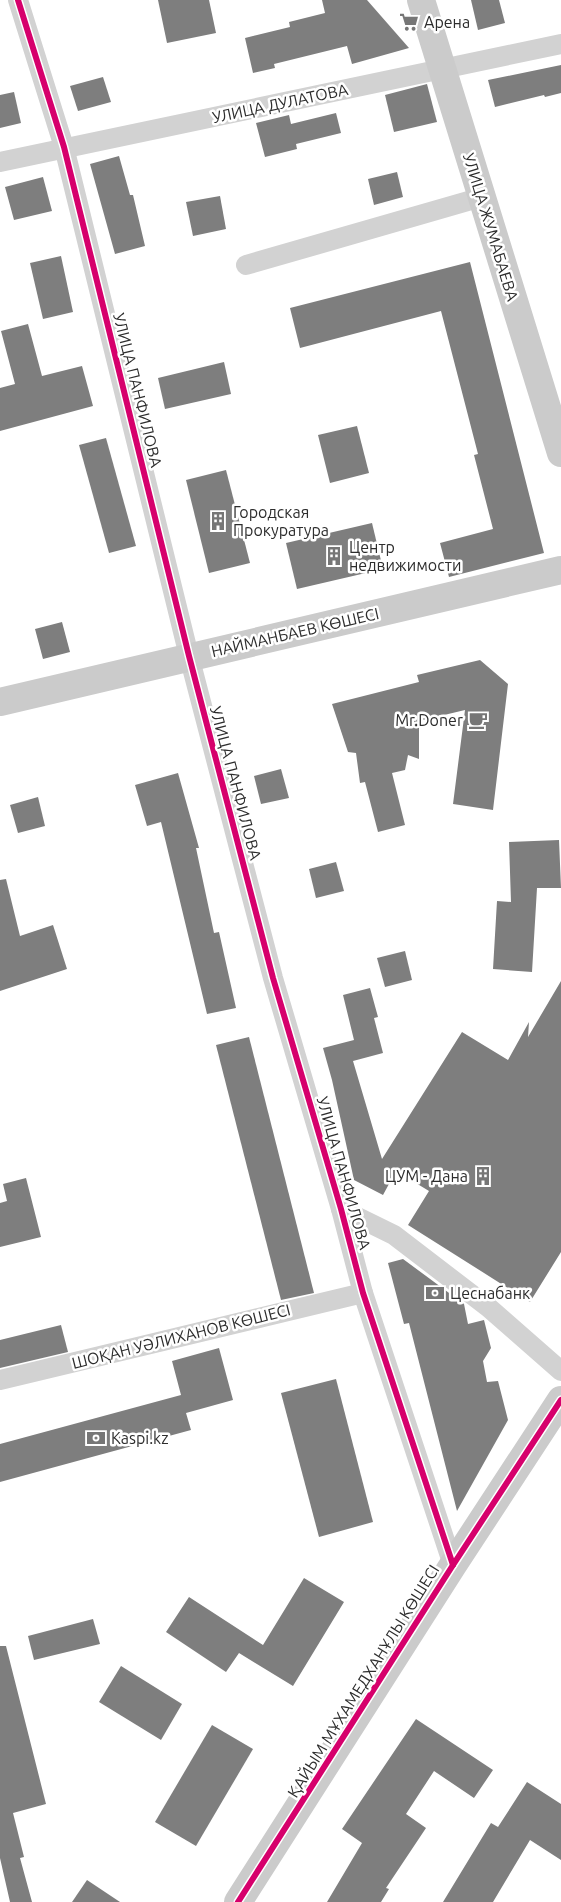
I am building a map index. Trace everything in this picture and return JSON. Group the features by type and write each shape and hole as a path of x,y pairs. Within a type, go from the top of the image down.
{"street":[{"name":"УЛИЦА ПАНФИЛОВА","path":"18,0 64,148 189,656 273,978 341,1209 362,1293 453,1565"},
{"name":"УЛИЦА ЖУМАБАЕВА","path":"421,0 561,453"},
{"name":"УЛИЦА ДУЛАТОВА","path":"0,162 561,44"},
{"path":"246,265 482,197"},
{"name":"НАЙМАНБАЕВ КӨШЕСІ","path":"0,702 561,570"},
{"path":"341,1209 394,1235 488,1307 561,1371"},
{"name":"ШОҚАН УӘЛИХАНОВ КӨШЕСІ","path":"0,1380 362,1293"},
{"name":"ҚАЙЫМ МҰХАМЕДХАНҰЛЫ КӨШЕСІ","path":"238,1902 453,1565 561,1400"}],"building":[{"path":"158,0 209,0 216,33 167,43"},
{"path":"322,0 367,0 409,48 352,64 347,46 274,64 275,68 253,73 245,38 290,27 289,22 325,13"},
{"path":"471,0 499,0 505,23 478,30"},
{"path":"561,65 561,93 545,97 544,95 495,107 488,80"},
{"path":"103,77 111,102 78,111 70,86"},
{"path":"427,84 437,122 394,132 385,95"},
{"path":"14,92 21,123 0,128 0,95"},
{"path":"336,113 341,133 296,144 297,149 265,157 256,123 289,115 291,124"},
{"path":"119,156 130,195 133,195 145,246 115,254 90,164"},
{"path":"397,172 403,197 374,205 368,179"},
{"path":"43,177 52,211 14,220 5,187"},
{"path":"220,196 226,229 193,236 186,202"},
{"path":"61,256 73,312 43,319 30,263"},
{"path":"470,262 544,553 449,577 440,543 493,529 474,455 478,454 441,311 300,348 290,308"},
{"path":"28,324 42,376 82,366 93,406 0,431 0,388 15,384 1,331"},
{"path":"224,362 231,394 165,409 158,378"},
{"path":"357,426 369,473 330,483 318,435"},
{"path":"106,438 136,546 109,553 79,445"},
{"name":"Городская Прокуратура","path":"226,470 250,563 209,573 186,480"},
{"name":"Центр недвижимости","path":"372,523 383,569 297,589 286,543"},
{"path":"62,622 70,652 43,659 35,629"},
{"path":"480,660 508,684 493,810 453,804 465,710 419,721 419,759 408,755 405,770 392,773 405,825 378,832 365,782 360,783 356,753 348,752 332,704 419,682 417,675"},
{"path":"281,769 289,798 261,804 254,776"},
{"path":"178,773 199,848 196,848 214,933 219,932 236,1008 207,1014 161,822 147,826 135,785"},
{"path":"38,797 45,826 18,833 10,805"},
{"path":"559,840 561,888 537,888 532,972 493,969 497,901 511,902 509,842"},
{"path":"336,862 344,891 316,898 309,869"},
{"path":"6,879 20,936 53,925 67,969 0,991 0,880"},
{"path":"405,951 412,980 385,987 377,958"},
{"name":"ЦУМ - Дана","path":"561,981 561,1252 530,1302 408,1225 429,1191 396,1171 383,1195 354,1180 323,1048 354,1040 343,995 370,988 378,1017 374,1018 383,1053 353,1061 382,1159 462,1032 508,1060 529,1022 528,1037"},
{"path":"249,1037 314,1293 281,1300 216,1045"},
{"path":"26,1178 41,1237 0,1247 0,1203 7,1201 3,1184"},
{"path":"403,1259 464,1304 468,1324 484,1320 491,1348 483,1361 487,1382 498,1381 508,1420 457,1511 409,1323 404,1324 388,1263"},
{"path":"61,1325 68,1352 0,1368 0,1340"},
{"path":"219,1348 233,1400 186,1413 191,1430 0,1482 0,1444 181,1395 172,1361"},
{"path":"336,1379 373,1522 319,1537 281,1393"},
{"path":"304,1578 344,1602 293,1686 239,1653 226,1672 166,1632 189,1597 263,1645"},
{"path":"93,1619 100,1644 34,1660 28,1636"},
{"path":"0,1646 6,1646 46,1804 13,1813 24,1857 20,1858 32,1902 10,1902 0,1858"},
{"path":"121,1666 182,1704 161,1740 99,1702"},
{"path":"416,1719 493,1770 474,1798 434,1771 406,1814 426,1828 386,1888 389,1889 381,1902 327,1902 362,1843 342,1829"},
{"path":"212,1725 253,1749 196,1846 155,1822"},
{"path":"527,1782 561,1804 561,1860 530,1840 493,1902 443,1902 491,1823 498,1827"},
{"path":"87,1880 120,1902 72,1902"}],"cycle path":[{"path":"18,0 64,147 189,656 273,978 341,1209 363,1293 453,1565"},
{"path":"238,1902 453,1565 561,1400"}],"place":[{"name":"Арена","path":"409,22"},
{"name":"Городская Прокуратура","path":"218,521"},
{"name":"Центр недвижимости","path":"334,556"},
{"name":"Mr.Doner","path":"478,720"},
{"name":"ЦУМ - Дана","path":"483,1176"},
{"name":"Цеснабанк","path":"435,1293"},
{"name":"Kaspi.kz","path":"96,1438"}]}
